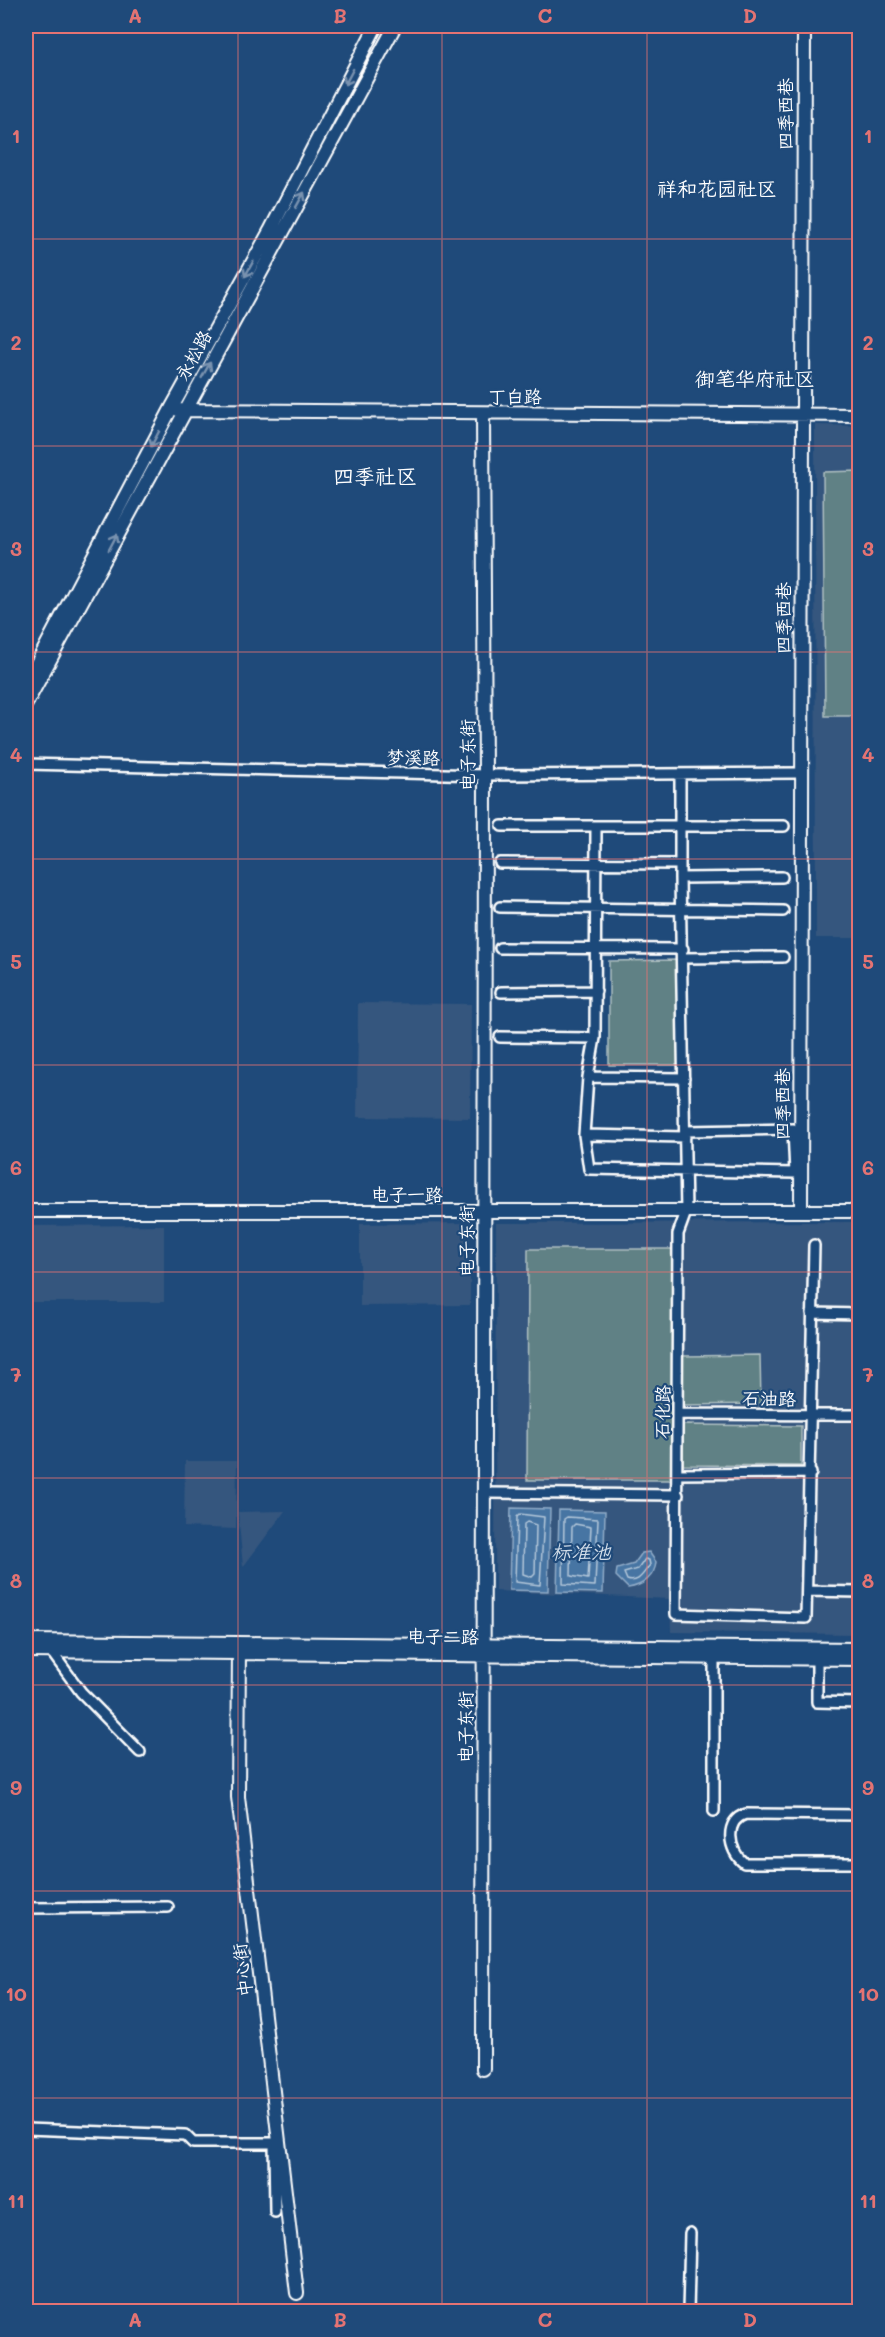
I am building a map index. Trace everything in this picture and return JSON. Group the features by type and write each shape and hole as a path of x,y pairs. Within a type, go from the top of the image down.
{"street":[{"name":"永松路","path":"26,704 376,26"},
{"name":"永松路","path":"26,684 177,410 395,26"},
{"name":"四季西巷","path":"801,1211 800,773 804,26"},
{"name":"丁白路","path":"177,410 860,415"},
{"name":"电子东街","path":"483,414 485,775 483,2069"},
{"name":"梦溪路","path":"26,764 485,775 800,773"},
{"name":"石化路","path":"680,775 686,1212 678,1234 679,1414 676,1614 806,1618 807,1591"},
{"path":"502,826 784,826"},
{"path":"584,1135 685,1134 793,1129 795,1173 685,1169 589,1169 584,1135 588,1077 594,1038 596,992 596,826"},
{"path":"500,863 680,864"},
{"path":"680,878 782,877"},
{"path":"500,907 783,910"},
{"path":"500,948 783,957"},
{"path":"501,992 596,992"},
{"path":"500,1037 594,1038"},
{"path":"588,1077 684,1077"},
{"name":"电子一路","path":"26,1211 860,1211"},
{"path":"814,1245 807,1591 860,1592"},
{"path":"812,1313 860,1314"},
{"name":"石油路","path":"679,1414 860,1415"},
{"path":"677,1474 811,1473"},
{"path":"485,1493 678,1495"},
{"name":"电子二路","path":"26,1641 239,1647 483,1650 860,1649"},
{"name":"电子二路","path":"26,1651 239,1647"},
{"name":"中心街","path":"239,1647 238,1797 297,2293"},
{"name":"电子二路","path":"483,1650 860,1659"},
{"path":"51,1651 81,1692 140,1752"},
{"path":"714,1657 714,1810"},
{"path":"816,1658 817,1702 860,1703"},
{"path":"860,1815 746,1814 737,1816 732,1824 732,1849 736,1857 744,1863 860,1863"},
{"path":"26,1908 168,1907"},
{"path":"26,2129 184,2135 193,2143 274,2143 275,2212"},
{"path":"688,2312 690,2233"}],"shaded area":[{"path":"815,425 859,426 859,938 816,938"},
{"path":"358,1003 471,1004 470,1118 357,1117"},
{"path":"859,1222 859,1634 671,1632 670,1599 495,1591 496,1223"},
{"path":"470,1223 470,1305 360,1306 360,1224"},
{"path":"164,1225 164,1302 26,1302 26,1226"},
{"path":"185,1461 237,1461 236,1529 184,1527"},
{"path":"285,1511 243,1567 238,1512"}],"green space":[{"path":"859,471 859,716 825,716 823,472"},
{"path":"678,960 679,1065 609,1065 609,961"},
{"path":"528,1249 674,1249 672,1480 527,1480"},
{"path":"760,1355 761,1404 683,1405 683,1356"},
{"path":"683,1425 801,1426 801,1466 683,1465"}],"water":[{"path":"511,1508 550,1509 548,1591 509,1590"},
{"name":"标准池","path":"559,1510 605,1511 603,1593 557,1592"},
{"path":"649,1552 656,1562 653,1572 643,1583 628,1588 616,1576 617,1569 634,1564 642,1553"}],"district":[{"name":"祥和花园社区","path":"717,188"},
{"name":"御笔华府社区","path":"755,378"},
{"name":"四季社区","path":"375,475"}]}
